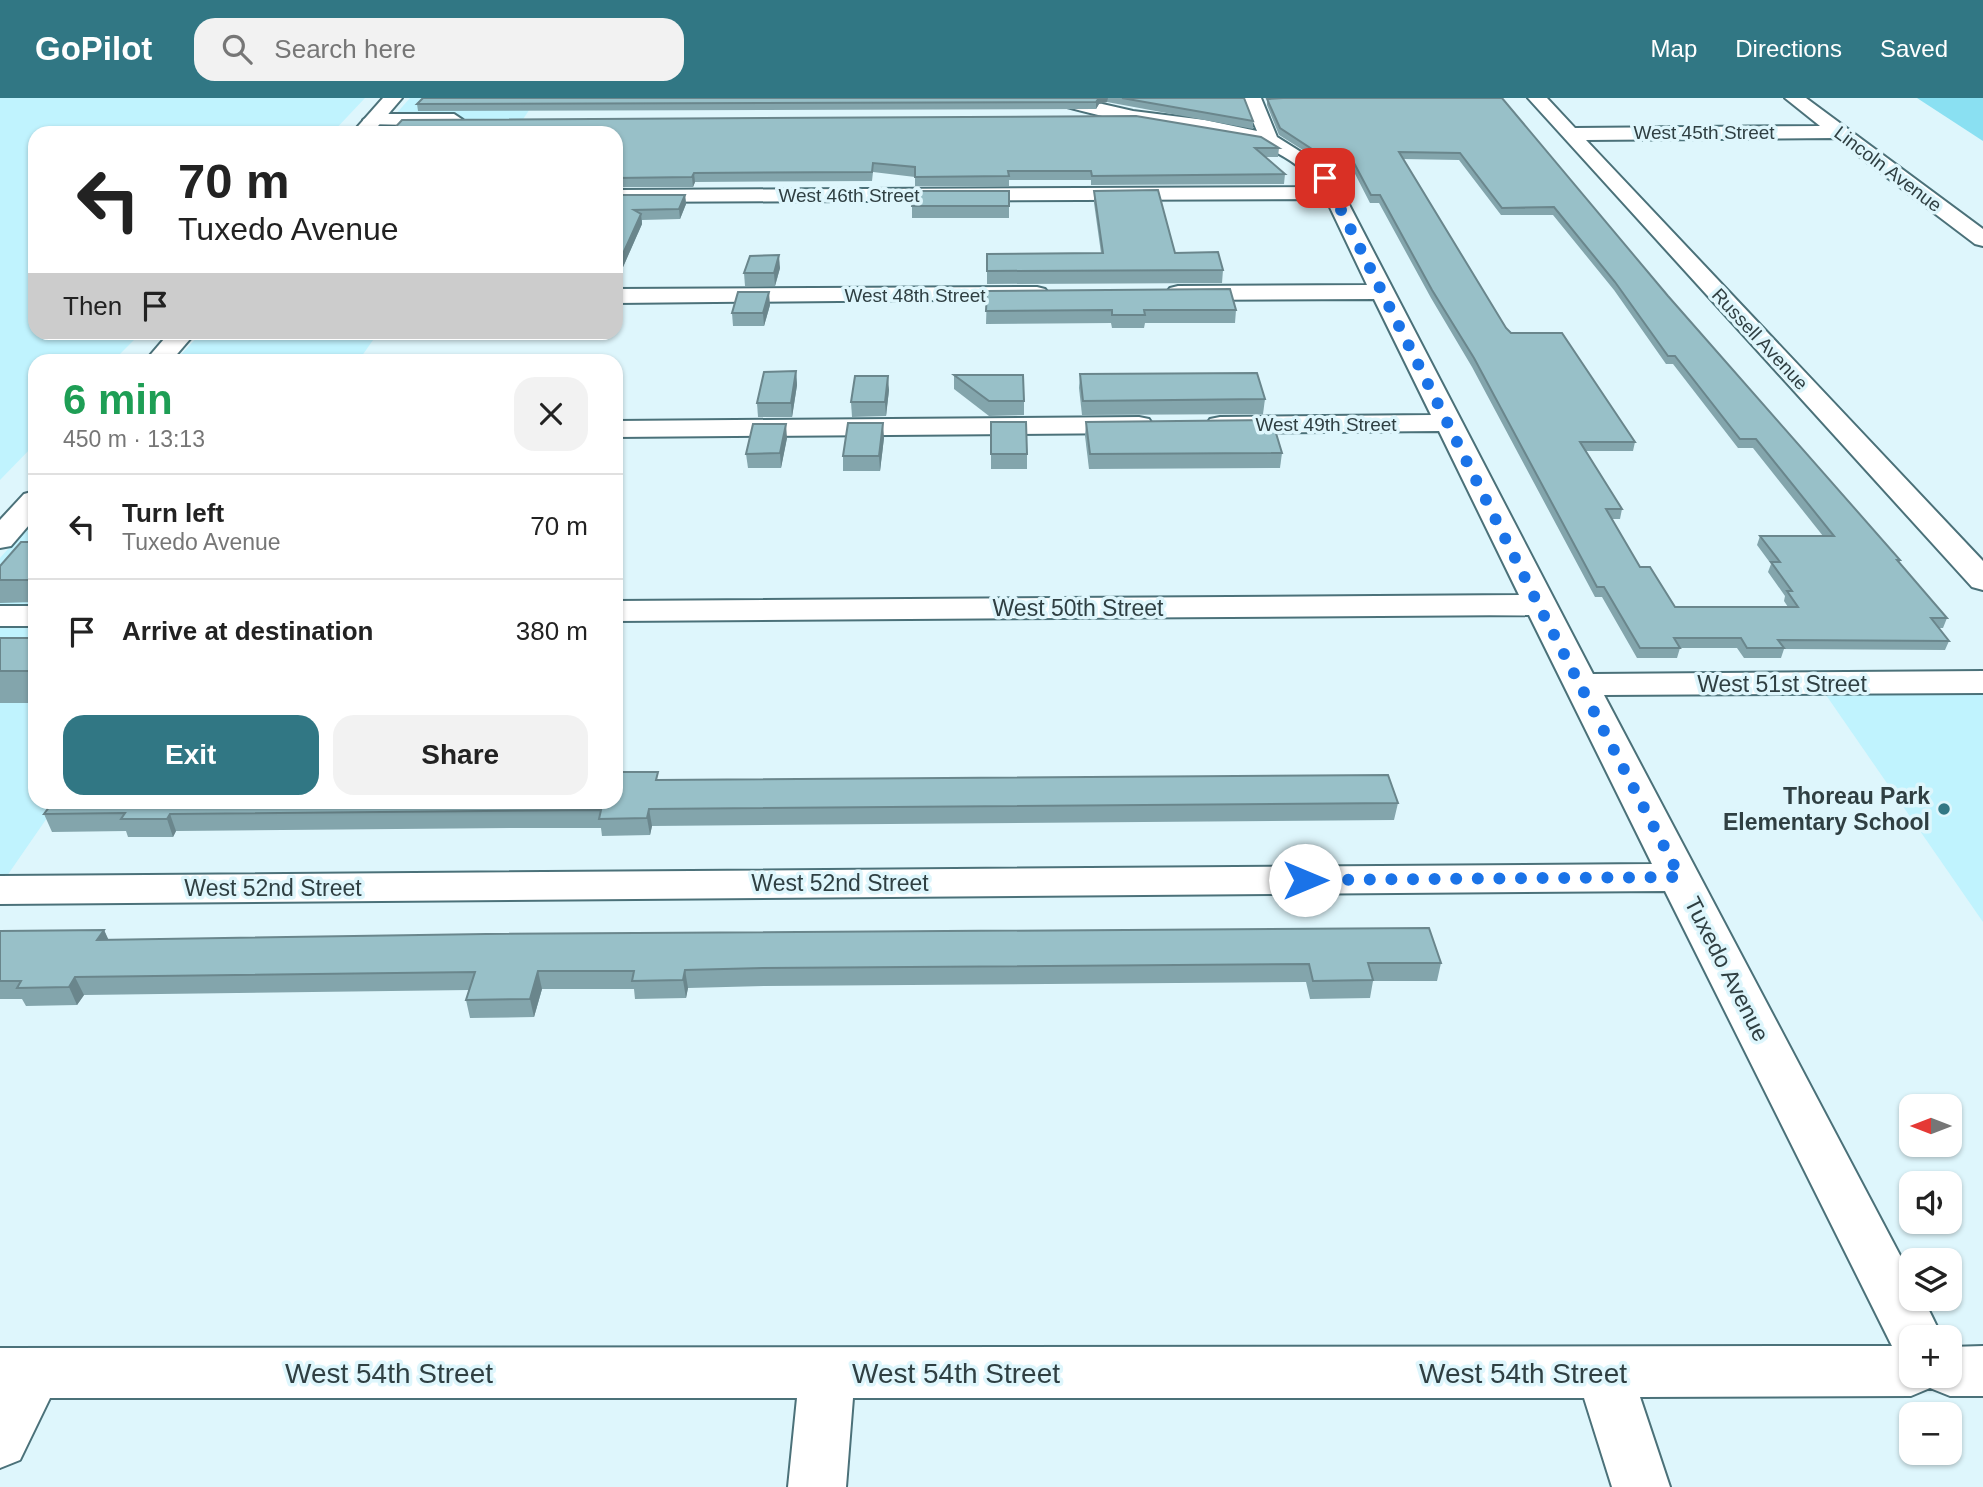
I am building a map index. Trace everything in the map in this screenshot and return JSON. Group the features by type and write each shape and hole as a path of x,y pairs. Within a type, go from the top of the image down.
{"street":[{"path":"368,126 393,98"},
{"path":"1252,98 1267,131 1267,139"},
{"name":"Russell Avenue","path":"1537,98 1983,580"},
{"name":"Lincoln Avenue","path":"1794,98 1983,239"},
{"name":"Tuxedo Avenue","path":"1055,108 1205,127 1267,139 1303,159 1325,178 1539,606 1909,1325"},
{"path":"381,126 478,119"},
{"name":"West 45th Street","path":"1570,134 1839,132"},
{"name":"West 46th Street","path":"623,196 1334,193"},
{"path":"1155,293 1382,292"},
{"name":"West 48th Street","path":"623,296 1058,294"},
{"path":"164,354 177,340"},
{"name":"West 49th Street","path":"1188,425 1449,423"},
{"path":"623,429 1160,425"},
{"path":"0,539 28,508"},
{"name":"West 50th Street","path":"623,611 1539,606"},
{"path":"0,617 28,616"},
{"name":"West 51st Street","path":"1580,685 1983,682"},
{"name":"West 52nd Street","path":"0,890 1680,877"},
{"name":"West 54th Street","path":"17,1373 1899,1371"},
{"path":"1962,1371 1983,1371"},
{"path":"0,1441 17,1373"},
{"path":"817,1487 827,1373"},
{"path":"1604,1373 1641,1487"}],"shaded area":[{"path":"0,98 365,98 339,126 28,126 28,340 134,340 120,354 28,354 28,451 0,480"},
{"path":"410,98 537,98 519,126 385,126"},
{"path":"1917,98 1983,98 1983,141"},
{"path":"195,340 373,340 363,354 182,354"},
{"path":"28,527 28,809 53,809 0,886 0,558"},
{"name":"Thoreau Park Elementary School","path":"1826,695 1983,695 1983,922"}],"building":[{"path":"423,98 1099,98 1096,102 417,104"},
{"path":"1122,98 1244,98 1253,121"},
{"path":"1502,98 1668,296 1900,560 1897,560 1947,618 1931,618 1949,641 1778,640 1784,648 1747,648 1741,638 1674,638 1680,648 1640,648 1604,587 1597,587 1474,358 1432,290 1380,195 1371,195 1353,161 1348,161 1342,151 1315,151 1280,128 1267,99","holes":["1399,152 1460,153 1502,208 1554,207 1615,282 1668,356 1675,356 1740,439 1756,439 1834,536 1760,536 1780,562 1771,562 1792,591 1787,591 1798,607 1675,607 1650,567 1640,567 1606,509 1622,509 1580,442 1635,442 1562,333 1511,333 1506,328"]},
{"path":"1136,116 1261,137 1279,148 1255,148 1285,174 1092,176 1091,171 1008,171 1009,176 915,177 915,167 873,163 872,172 694,173 692,177 623,178 623,126 396,126 402,120"},
{"path":"1158,190 1175,253 1218,252 1223,270 987,271 987,254 1103,253 1094,191"},
{"path":"913,191 1009,191 1009,206 912,206"},
{"path":"623,195 685,195 679,209 634,210 641,214 623,254"},
{"path":"779,255 774,273 744,273 750,256"},
{"path":"1230,289 1236,310 1144,310 1145,315 1112,315 1112,310 986,311 987,291"},
{"path":"738,292 769,292 763,313 732,313"},
{"path":"796,371 791,403 757,403 764,372"},
{"path":"1257,373 1265,399 1083,401 1080,374"},
{"path":"954,375 1023,375 1024,401 989,401"},
{"path":"855,376 888,376 885,402 851,402"},
{"path":"1272,420 1282,453 1090,454 1086,422"},
{"path":"991,422 1026,422 1027,454 991,454"},
{"path":"848,423 883,423 879,456 843,456"},
{"path":"753,424 786,424 780,453 746,454"},
{"path":"21,542 28,542 28,580 0,580 0,566"},
{"path":"0,638 28,638 28,671 0,671"},
{"path":"623,772 658,772 656,780 1388,775 1398,803 649,809 647,818 599,819 601,810 170,814 167,819 121,819 125,813 44,814 48,809 623,809"},
{"path":"1429,928 1441,963 1368,963 1373,980 1313,981 1309,964 763,968 685,970 683,980 632,981 634,971 538,971 530,999 466,1000 475,972 75,977 69,987 17,988 21,981 0,981 0,931 104,930 97,940 486,934"}],"place":[{"name":"Thoreau Park Elementary School","path":"1944,809"}],"route":[{"path":"1305,880 1680,877 1539,606 1325,178"}]}
